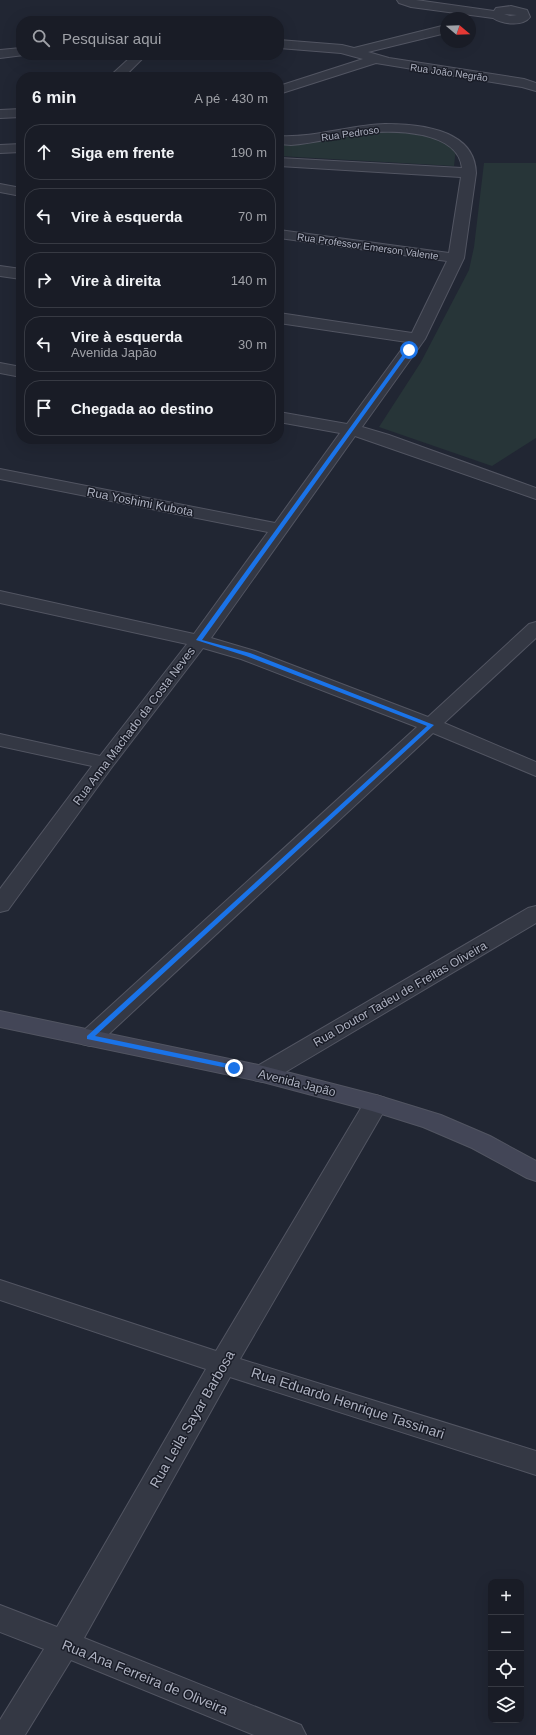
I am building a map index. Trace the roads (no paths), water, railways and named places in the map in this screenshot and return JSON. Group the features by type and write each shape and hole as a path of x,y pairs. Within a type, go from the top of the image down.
{"main road":[{"name":"Avenida Japão","path":"0,1019 263,1074 376,1104 432,1121 481,1142 536,1172"}],"street":[{"path":"403,0 411,3 500,14"},
{"path":"426,0 500,14 507,19 536,6"},
{"path":"449,8 455,12"},
{"path":"476,22 500,14"},
{"path":"521,14 536,14"},
{"path":"521,14 536,20"},
{"path":"355,52 440,31"},
{"name":"Rua João Negrão","path":"284,44 320,46 355,52 375,59 406,66 532,83"},
{"path":"0,54 16,52"},
{"path":"284,88 375,59"},
{"path":"121,72 135,60"},
{"path":"0,114 16,113"},
{"name":"Rua Pedroso","path":"284,140 302,141 350,131 376,128 402,129 432,134 451,140 462,149 468,160 469,173"},
{"path":"0,149 16,148"},
{"path":"284,162 469,173"},
{"name":"Rua Anna Machado da Costa Neves","path":"0,905 105,763 199,640 417,339 456,258 469,173"},
{"path":"0,188 16,191"},
{"name":"Rua Professor Emerson Valente","path":"284,235 456,258"},
{"path":"0,271 16,273"},
{"path":"284,319 417,339"},
{"path":"0,368 16,371"},
{"path":"284,418 352,430 383,439 536,494"},
{"name":"Rua Yoshimi Kubota","path":"0,474 279,529"},
{"path":"0,597 199,640 248,655 431,725 536,770"},
{"path":"90,1038 536,628"},
{"path":"0,740 105,763"},
{"name":"Rua Doutor Tadeu de Freitas Oliveira","path":"263,1074 536,913"},
{"name":"Rua Leila Sayar Barbosa","path":"8,1735 64,1644 223,1364 376,1104"},
{"name":"Rua Eduardo Henrique Tassinari","path":"0,1290 223,1364 536,1463"},
{"name":"Rua Ana Ferreira de Oliveira","path":"0,1618 290,1735"}]}
